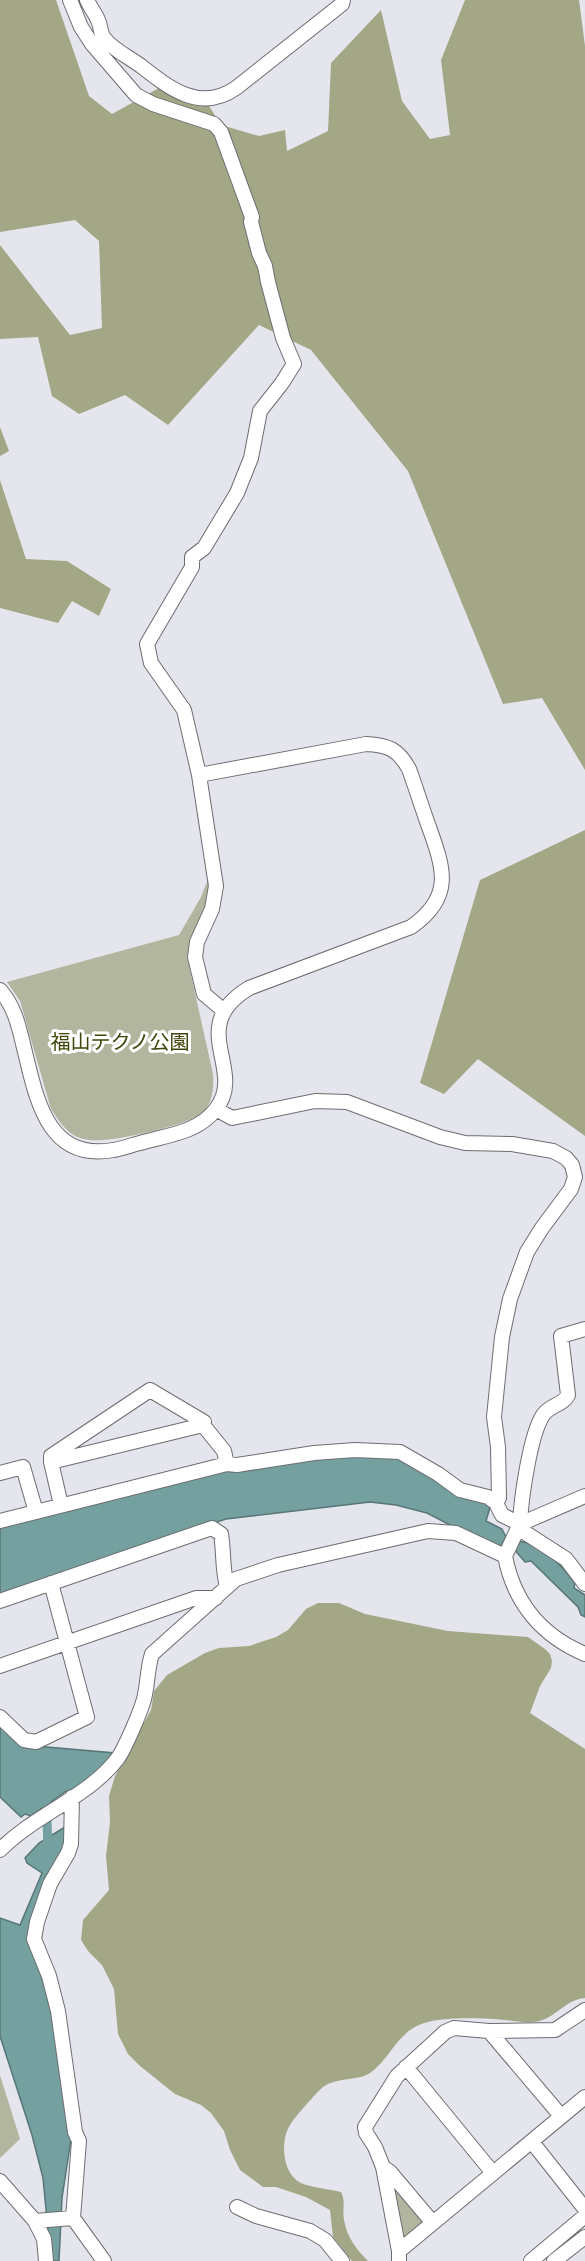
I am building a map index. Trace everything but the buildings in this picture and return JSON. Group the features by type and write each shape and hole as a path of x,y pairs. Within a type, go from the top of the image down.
{"street":[{"path":"70,0 81,27 98,40 174,90 209,100 225,95 236,88 342,4 343,0"},
{"path":"87,0 99,21 98,40 136,95 153,104 214,124 221,132 252,217 251,222 266,266 283,338 294,364 260,411 251,458 237,493 204,548 192,557 192,567 147,644 152,663 184,710 199,775 216,886 212,909 196,942 195,957 204,994 224,1011"},
{"path":"0,990 16,1014 35,1094 43,1116 56,1134 71,1144 90,1151 112,1150 186,1131 201,1125 216,1109 225,1089 225,1071 218,1046 218,1027 224,1011 234,997 249,988 411,927 433,907 440,892 442,865 402,755 384,745 366,744 199,775"},
{"path":"216,1109 232,1118 315,1101 347,1102 440,1137 457,1141 512,1144 553,1151 566,1158 572,1165 575,1177 571,1189 527,1252 510,1299 502,1337 494,1417 499,1455 496,1503"},
{"path":"585,1329 561,1336 568,1395 566,1399 550,1408 542,1418 526,1473 519,1526 505,1556 519,1597 534,1620 550,1636 585,1654"},
{"path":"61,1505 51,1456 150,1389 204,1422 203,1425 224,1451 227,1464"},
{"path":"51,1462 203,1425"},
{"path":"0,1521 227,1464 237,1465 314,1453 394,1450 421,1463 460,1490 488,1497 496,1503 502,1515 566,1558 585,1584"},
{"path":"0,1473 23,1467 36,1512"},
{"path":"519,1526 585,1496"},
{"path":"0,1601 212,1528 221,1534 224,1551 223,1573 227,1586"},
{"path":"0,1850 13,1837 101,1776 119,1757 144,1699 148,1666 152,1654 236,1579 252,1572 428,1531 456,1533 505,1556"},
{"path":"0,1717 24,1740 36,1742 87,1717 69,1643 51,1583"},
{"path":"0,1666 196,1598 216,1598"},
{"path":"68,1799 71,1844 50,1884 37,1922 34,1939 53,1991 75,2132 79,2141 68,2218 104,2261"},
{"path":"399,2256 382,2168 365,2127 397,2076 445,2032 454,2028 489,2031 555,2030 585,2011"},
{"path":"489,2031 561,2116"},
{"path":"406,2067 493,2173"},
{"path":"399,2256 433,2223 585,2097"},
{"path":"532,2142 585,2209"},
{"path":"382,2168 390,2172 433,2223"},
{"path":"0,2181 40,2221 46,2261"},
{"path":"237,2207 256,2216 310,2231 325,2240 342,2261"},
{"path":"531,2261 585,2216"},
{"path":"40,2221 68,2218"},
{"path":"554,2261 585,2237"}],"green space":[{"name":"福山テクノ公園","path":"209,877 210,902 190,945 187,957 213,1074 211,1100 206,1109 195,1118 154,1131 99,1140 87,1140 75,1136 63,1126 51,1109 20,1001 7,982 179,935 201,897"},
{"path":"0,2075 20,2139 0,2158"},
{"path":"392,2178 426,2222 402,2241"}],"shaded area":[{"path":"0,0 56,0 89,96 112,114 159,88 209,106 221,125 259,136 285,130 287,151 328,131 331,63 381,10 402,101 430,139 450,135 441,60 465,0 579,0 585,46 585,770 542,698 503,704 408,471 311,350 259,325 168,425 125,395 79,414 52,396 38,337 0,339 0,245 70,335 102,328 99,241 75,220 0,232"},
{"path":"0,427 9,451 0,456"},
{"path":"0,480 26,559 67,561 111,589 99,616 72,601 58,623 0,608"},
{"path":"585,830 585,1136 478,1059 444,1094 420,1083 480,880"},
{"path":"399,1454 491,1504 486,1521 502,1529 506,1537 500,1548 494,1548 427,1513 396,1505 370,1502 226,1519 0,1594 0,1527 233,1468 323,1455"},
{"path":"517,1541 535,1545 564,1569 575,1583 574,1588 585,1595 585,1617 581,1615 578,1607 531,1561 525,1562 514,1549"},
{"path":"318,1603 339,1603 365,1614 448,1631 528,1637 550,1654 552,1661 551,1668 540,1686 530,1713 585,1749 585,1998 571,2002 548,2018 533,2022 461,2018 437,2020 419,2025 405,2034 377,2068 370,2073 323,2087 296,2117 287,2132 284,2148 290,2172 301,2183 341,2192 347,2232 368,2261 352,2261 333,2237 330,2210 306,2197 276,2187 263,2187 240,2170 224,2131 211,2113 201,2105 175,2094 128,2054 118,2034 114,1989 102,1965 81,1940 83,1920 109,1890 106,1856 110,1822 109,1796 115,1776 151,1710 154,1691 167,1675 205,1653 219,1648 249,1646 276,1637 288,1630 306,1609"},
{"path":"0,1723 23,1745 115,1753 104,1769 79,1787 65,1792 31,1816 25,1814 21,1817 0,1797"},
{"path":"65,1827 64,1849 30,1946 48,1994 71,2139 62,2198 59,2261 51,2261 43,2178 32,2135 0,2036 0,1918 20,1925 42,1873 27,1863 25,1858 39,1843"}],"waterway":[{"path":"46,1792 48,1850"}]}
